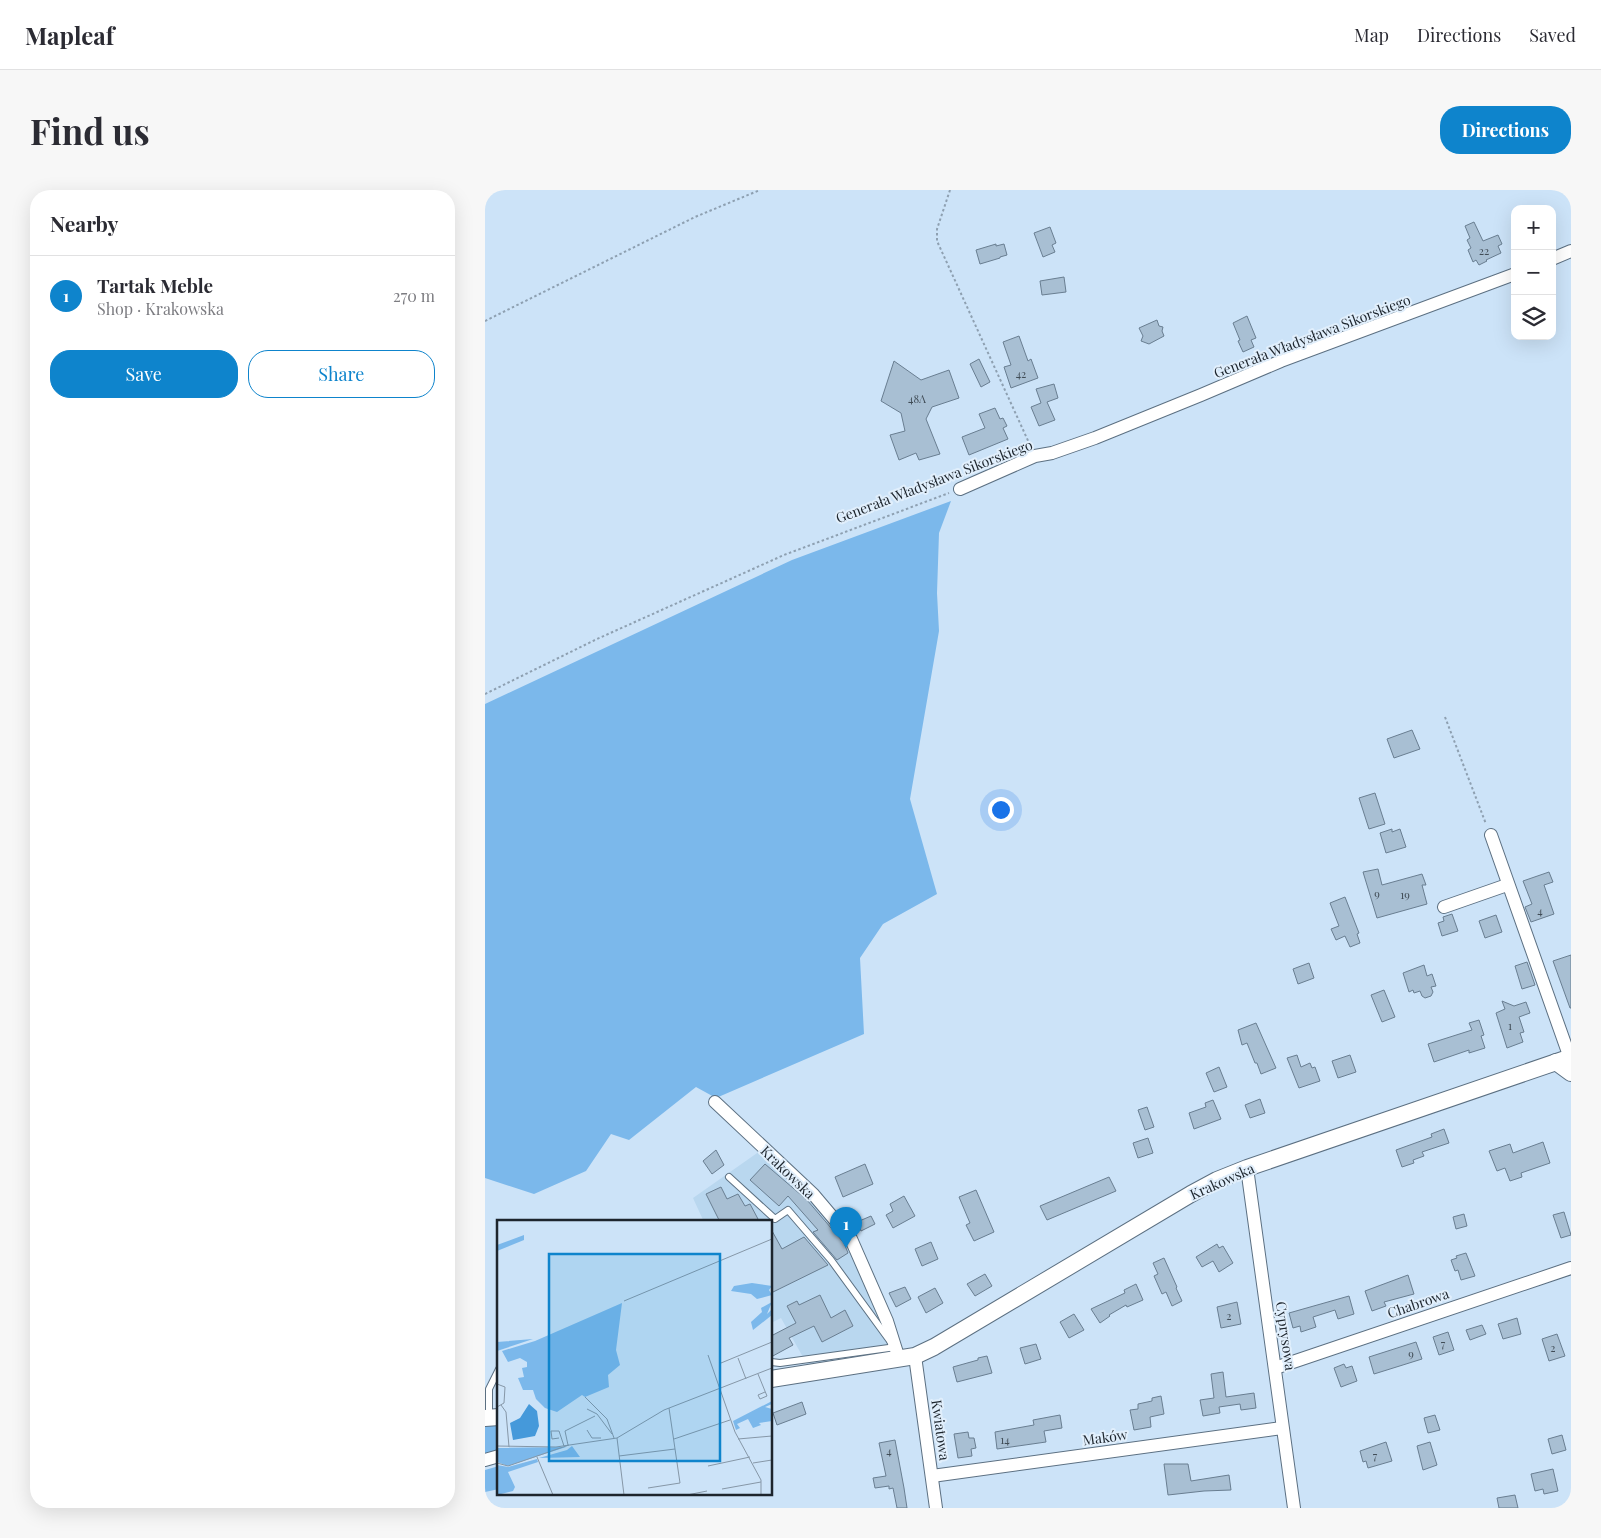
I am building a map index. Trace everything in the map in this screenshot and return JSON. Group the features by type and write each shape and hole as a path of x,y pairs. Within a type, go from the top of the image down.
{"street":[{"path":"1556,257 1571,251"},
{"name":"Generała Władysława Sikorskiego","path":"960,489 1035,456 1052,454 1095,438 1201,396 1281,361 1511,275"},
{"path":"1491,835 1568,1062"},
{"path":"1444,907 1507,886"},
{"name":"Krakowska","path":"773,1379 934,1347 1217,1180 1247,1168 1568,1062"},
{"name":"Krakowska","path":"715,1102 813,1194 851,1239 903,1354"},
{"name":"Cyprysowa","path":"1247,1168 1294,1508"},
{"name":"Chabrowa","path":"1275,1368 1571,1268"},
{"name":"Kwiatowa","path":"903,1354 932,1476 936,1508"},
{"name":"Maków","path":"932,1476 1282,1428"}],"lane":[{"path":"729,1177 773,1220 788,1210 831,1260 881,1330 903,1354"},
{"path":"773,1362 779,1364 903,1354"},
{"path":"491,1417 489,1389 497,1374"}],"path":[{"path":"485,321 695,217 760,190"},
{"path":"950,190 937,229 937,241 1035,456"},
{"name":"Generała Władysława Sikorskiego","path":"485,694 597,639 784,555 960,489"},
{"path":"1445,717 1491,835"}],"shaded area":[{"path":"951,501 939,533 937,593 939,631 910,799 937,894 883,924 860,958 864,1034 716,1098 696,1087 629,1140 611,1134 586,1171 534,1194 485,1178 485,704 792,560"},
{"path":"760,1151 811,1196 849,1240 894,1353 808,1366 781,1318 773,1322 773,1220 703,1220 693,1198"},
{"path":"485,1426 497,1426 497,1451 485,1454"},
{"path":"497,1467 497,1489 485,1492 485,1470"}],"building":[{"path":"1474,222 1483,241 1498,235 1502,244 1498,246 1501,253 1479,265 1476,260 1473,262 1468,250 1471,248 1467,240 1470,238 1465,226"},
{"path":"1050,227 1056,243 1052,245 1055,252 1043,257 1034,233"},
{"path":"996,244 996,246 1004,244 1007,255 980,264 976,250"},
{"path":"1064,277 1066,292 1042,295 1040,281"},
{"path":"1247,316 1256,338 1251,340 1254,347 1243,352 1233,323"},
{"path":"1157,320 1159,326 1163,327 1164,336 1149,344 1141,341 1143,336 1139,328"},
{"path":"1019,336 1028,361 1031,359 1038,378 1011,388 1004,367 1011,365 1003,342"},
{"path":"979,359 990,382 981,387 970,364"},
{"path":"894,361 921,380 949,370 959,398 932,407 926,419 940,454 919,460 916,453 899,460 890,435 905,431 901,413 881,401"},
{"path":"1054,384 1058,398 1047,402 1055,420 1039,426 1031,407 1041,403 1036,389"},
{"path":"995,408 1000,419 1003,418 1007,426 1003,428 1008,439 969,455 962,437 985,428 979,414"},
{"path":"1412,730 1420,749 1394,758 1387,739"},
{"path":"1375,793 1385,824 1369,829 1359,798"},
{"path":"1392,829 1392,832 1400,829 1406,847 1386,853 1380,833"},
{"path":"1378,869 1382,885 1422,874 1426,885 1422,885 1427,904 1377,918 1363,872"},
{"path":"1549,872 1553,882 1544,885 1554,914 1531,922 1525,907 1532,904 1523,881"},
{"path":"1345,897 1359,933 1357,934 1360,943 1350,947 1345,936 1336,940 1331,929 1339,926 1330,903"},
{"path":"1452,914 1458,931 1442,936 1438,923 1444,921 1443,917"},
{"path":"1496,915 1502,932 1485,938 1479,921"},
{"path":"1571,955 1571,1008 1570,1008 1553,961"},
{"path":"1527,962 1535,985 1522,989 1515,966"},
{"path":"1309,963 1314,978 1298,984 1293,969"},
{"path":"1424,965 1427,976 1432,974 1436,986 1431,987 1433,992 1431,996 1425,998 1420,991 1414,993 1413,990 1409,992 1403,973"},
{"path":"1384,990 1395,1017 1382,1022 1371,995"},
{"path":"1502,1001 1514,1006 1526,1002 1530,1013 1519,1017 1524,1032 1520,1033 1523,1042 1507,1048 1496,1013 1505,1009"},
{"path":"1479,1020 1484,1035 1481,1036 1485,1048 1469,1053 1469,1050 1434,1062 1428,1044 1472,1030 1469,1023"},
{"path":"1256,1023 1276,1068 1261,1074 1247,1043 1242,1045 1238,1030"},
{"path":"1297,1055 1301,1067 1310,1063 1312,1068 1315,1067 1320,1081 1299,1088 1287,1058"},
{"path":"1350,1055 1356,1072 1338,1078 1332,1061"},
{"path":"1219,1067 1227,1087 1214,1092 1206,1073"},
{"path":"1260,1099 1265,1113 1250,1118 1245,1105"},
{"path":"1213,1100 1221,1119 1194,1129 1189,1113 1206,1107 1205,1103"},
{"path":"1147,1107 1154,1127 1145,1130 1138,1110"},
{"path":"1444,1129 1449,1143 1422,1152 1424,1156 1413,1160 1414,1163 1402,1167 1396,1150 1432,1137 1431,1134"},
{"path":"1148,1138 1153,1153 1138,1158 1133,1143"},
{"path":"1543,1142 1550,1163 1521,1173 1522,1177 1510,1181 1505,1168 1497,1171 1489,1151 1510,1144 1513,1153"},
{"path":"716,1150 724,1165 712,1174 703,1161"},
{"path":"765,1164 807,1200 844,1243 848,1253 837,1260 813,1232 818,1230 788,1196 779,1206 750,1180"},
{"path":"865,1164 873,1184 843,1197 835,1177"},
{"path":"1109,1177 1116,1191 1047,1220 1040,1206"},
{"path":"721,1187 727,1199 738,1194 745,1206 750,1204 758,1219 719,1220 706,1194"},
{"path":"976,1190 994,1232 974,1241 966,1225 970,1223 959,1197"},
{"path":"904,1196 915,1216 893,1228 886,1215 893,1211 890,1204"},
{"path":"1564,1212 1571,1235 1561,1238 1553,1215"},
{"path":"1464,1214 1467,1226 1456,1229 1453,1217"},
{"path":"871,1216 875,1224 861,1231 857,1222"},
{"path":"773,1233 782,1249 804,1237 828,1265 773,1292"},
{"path":"931,1242 938,1259 922,1266 915,1249"},
{"path":"1217,1244 1219,1248 1223,1246 1233,1263 1219,1272 1213,1261 1202,1267 1196,1257"},
{"path":"1466,1253 1475,1276 1461,1280 1458,1270 1455,1271 1451,1260 1457,1258 1456,1256"},
{"path":"1164,1258 1182,1301 1172,1306 1166,1292 1162,1294 1154,1276 1158,1274 1153,1263"},
{"path":"985,1274 992,1286 975,1296 967,1284"},
{"path":"1408,1275 1414,1294 1384,1302 1386,1306 1372,1311 1365,1291"},
{"path":"1136,1284 1143,1300 1127,1307 1126,1305 1100,1323 1091,1309 1125,1293 1124,1290"},
{"path":"905,1287 911,1299 896,1307 889,1293"},
{"path":"935,1288 943,1303 926,1313 918,1297"},
{"path":"820,1295 831,1318 845,1310 853,1326 822,1342 814,1326 789,1338 793,1345 773,1356 773,1335 796,1323 787,1306 797,1301 799,1305"},
{"path":"1349,1296 1354,1314 1338,1319 1335,1310 1313,1317 1316,1327 1301,1332 1300,1326 1293,1328 1289,1313"},
{"path":"1237,1302 1241,1324 1221,1328 1217,1307"},
{"path":"1074,1314 1084,1330 1069,1338 1060,1322"},
{"path":"1517,1318 1521,1334 1503,1339 1498,1324"},
{"path":"1482,1325 1486,1334 1470,1340 1466,1330"},
{"path":"1448,1332 1454,1350 1439,1355 1433,1337"},
{"path":"1557,1334 1565,1356 1549,1361 1542,1339"},
{"path":"1416,1342 1422,1359 1374,1374 1369,1357"},
{"path":"1036,1344 1041,1359 1025,1364 1020,1348"},
{"path":"987,1356 992,1373 957,1382 953,1367"},
{"path":"1344,1364 1346,1368 1352,1366 1357,1381 1341,1387 1334,1368"},
{"path":"1223,1372 1226,1397 1254,1393 1256,1408 1241,1410 1240,1404 1219,1407 1220,1413 1203,1416 1200,1400 1214,1398 1211,1374"},
{"path":"1161,1396 1164,1414 1150,1417 1151,1427 1134,1430 1130,1410 1138,1409 1138,1404 1152,1401 1152,1398"},
{"path":"802,1402 806,1414 777,1425 773,1413"},
{"path":"1060,1415 1062,1428 1044,1431 1046,1442 997,1449 995,1432 1034,1425 1033,1420"},
{"path":"1435,1415 1440,1430 1428,1433 1424,1418"},
{"path":"968,1432 969,1438 974,1438 976,1448 971,1449 972,1456 958,1458 954,1434"},
{"path":"1562,1435 1566,1450 1552,1454 1548,1439"},
{"path":"895,1440 907,1508 897,1508 893,1488 889,1489 889,1486 875,1488 873,1478 886,1476 879,1443"},
{"path":"1386,1442 1392,1461 1368,1468 1366,1461 1363,1462 1360,1451"},
{"path":"1430,1442 1437,1465 1423,1470 1417,1446"},
{"path":"1164,1464 1188,1464 1191,1481 1229,1475 1231,1490 1168,1495"},
{"path":"1553,1469 1558,1491 1544,1494 1543,1489 1535,1491 1531,1474"},
{"path":"1515,1495 1518,1508 1499,1508 1497,1498"}],"place":[{"name":"Tartak Meble","path":"846,1248"}]}
